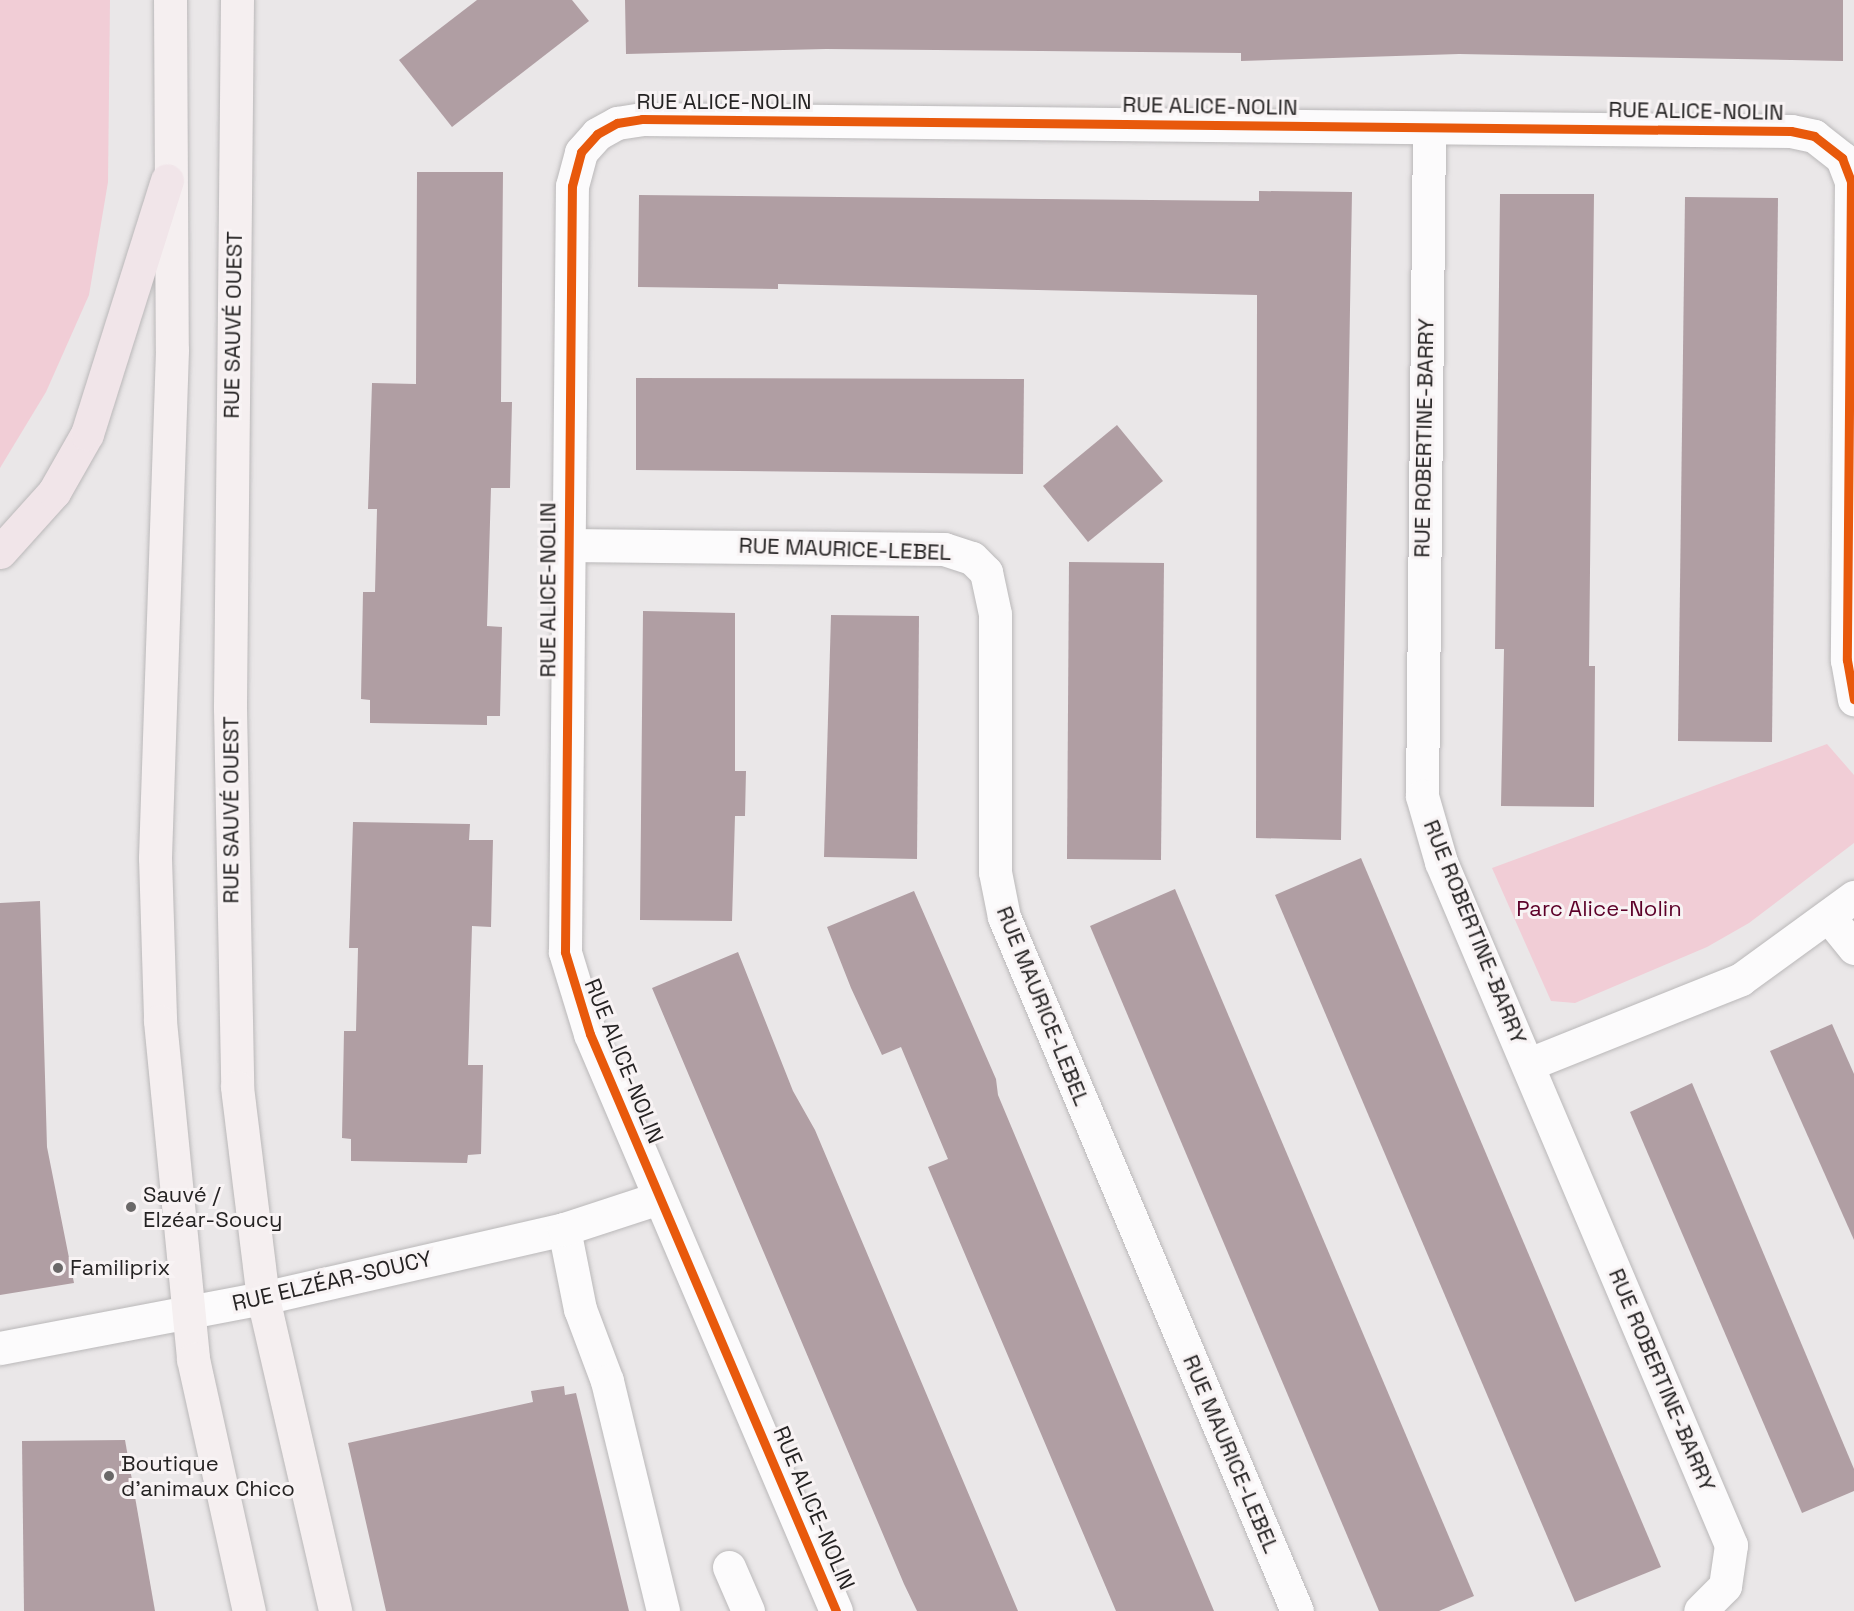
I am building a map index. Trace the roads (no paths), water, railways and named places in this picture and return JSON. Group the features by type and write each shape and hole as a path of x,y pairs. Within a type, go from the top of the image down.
{"highway":[{"path":"0,552 54,492 87,434 167,180"}],"main road":[{"path":"170,0 167,180 172,350 156,919 161,1033 193,1359 249,1611"},
{"name":"RUE SAUVÉ OUEST","path":"237,0 232,950 237,1087 263,1298 335,1611"}],"street":[{"name":"RUE ALICE-NOLIN","path":"836,1611 579,1007 565,952 572,186 581,152 607,128 642,119 1791,131 1825,142 1842,159 1851,199 1847,660 1854,699"},
{"name":"RUE ROBERTINE-BARRY","path":"1429,128 1422,796 1441,862 1529,1064 1731,1545 1725,1586 1700,1611"},
{"name":"RUE MAURICE-LEBEL","path":"567,545 944,549 972,558 986,572 995,614 995,872 1004,917 1297,1611"},
{"path":"1529,1064 1717,991 1842,907 1854,948"},
{"name":"RUE ELZÉAR-SOUCY","path":"0,1348 263,1298 564,1229 659,1198"},
{"path":"564,1229 580,1310 607,1381 663,1611"},
{"path":"729,1567 748,1611"}],"place":[{"name":"Sauvé / Elzéar-Soucy","path":"131,1207"},
{"name":"Familiprix","path":"58,1268"},
{"name":"Boutique d'animaux Chico","path":"109,1476"}],"park label":[{"name":"Parc Alice-Nolin","path":"1599,909"}]}
